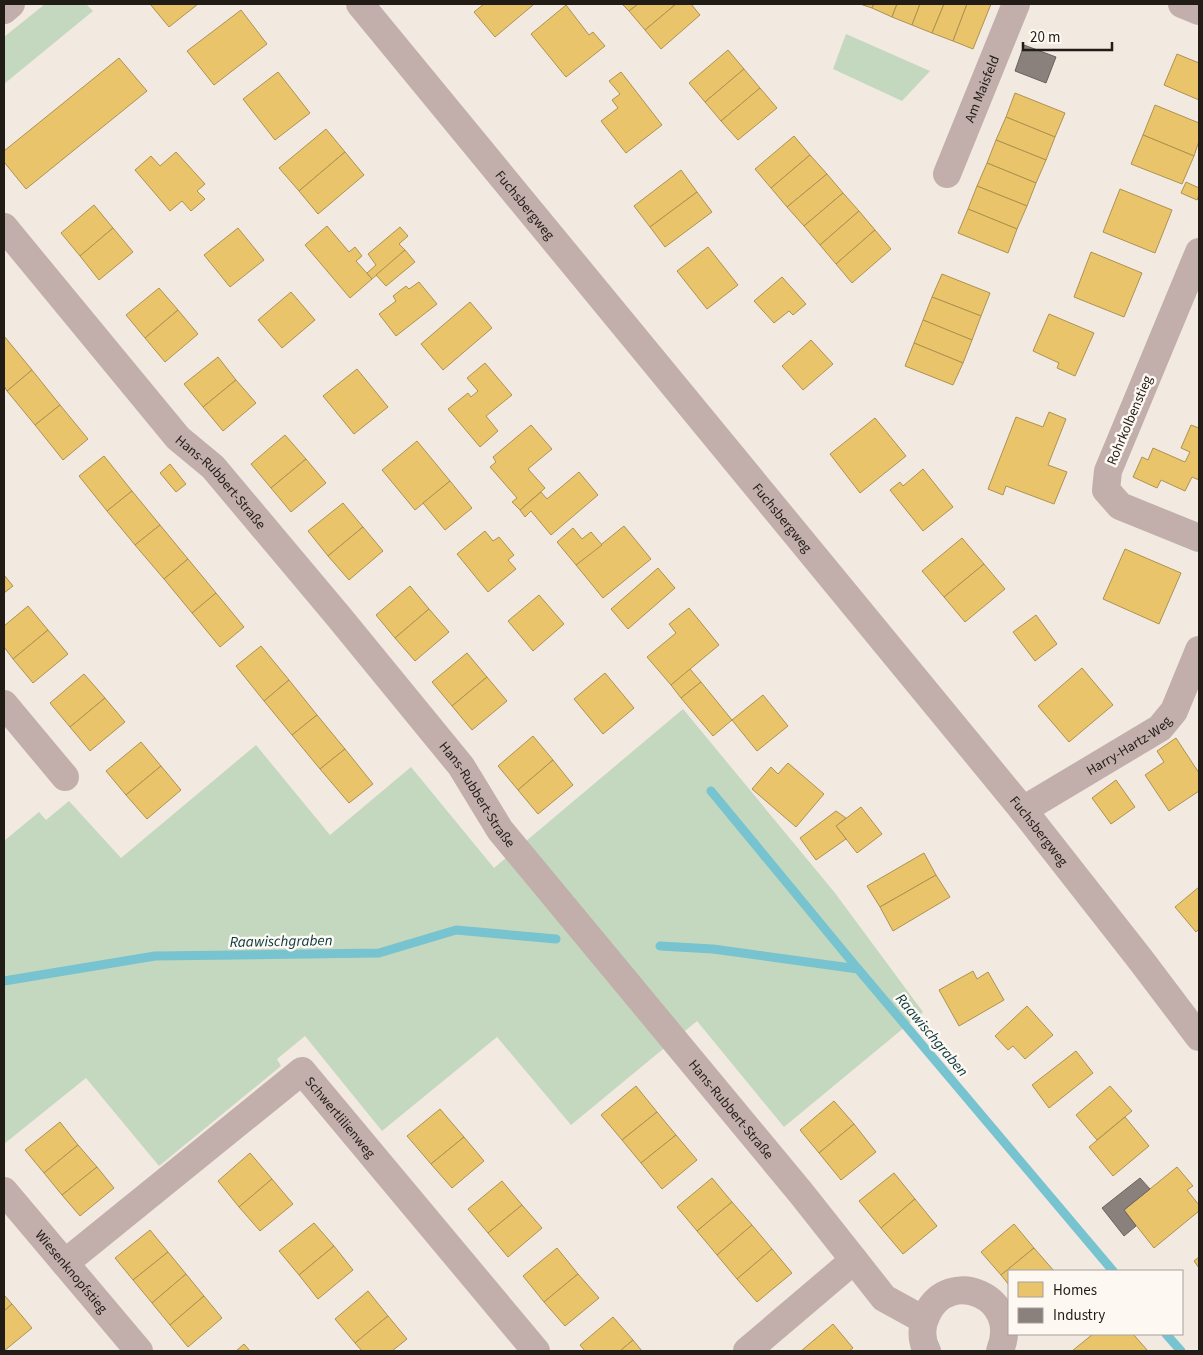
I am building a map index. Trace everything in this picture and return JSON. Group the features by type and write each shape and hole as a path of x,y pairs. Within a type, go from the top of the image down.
{"street":[{"path":"4,10 11,4"},
{"name":"Fuchsbergweg","path":"360,4 1023,810 1199,1037"},
{"name":"Am Maisfeld","path":"947,174 1016,4"},
{"path":"1182,4 1199,11"},
{"name":"Hans-Rubbert-Straße","path":"4,227 178,438 213,467 339,617 461,766 500,830 801,1193 884,1298 924,1320"},
{"name":"Rohrkolbenstieg","path":"1199,252 1108,470 1106,490 1120,506 1199,538"},
{"name":"Harry-Hartz-Weg","path":"1023,810 1160,728 1174,711 1199,650"},
{"path":"4,704 65,777"},
{"name":"Schwertlilienweg","path":"65,1263 302,1071 536,1351"},
{"name":"Wiesenknopfstieg","path":"4,1191 138,1351"},
{"path":"747,1351 854,1260"},
{"path":"927,1351 924,1346 922,1333 924,1320 930,1308 939,1298 951,1292 964,1290 976,1292 996,1306 1002,1317 1005,1329 1004,1342 1000,1351"}],"green space":[{"path":"45,4 86,4 93,11 4,84 4,37"},
{"path":"846,34 930,71 902,101 833,69"},
{"path":"683,709 835,893 923,1012 784,1127 697,1021 571,1125 497,1037 382,1131 305,1036 277,1059 281,1066 159,1166 86,1078 4,1144 4,841 39,812 46,820 69,801 121,858 256,745 330,835 411,767 494,868"}],"building: Homes":[{"path":"150,4 198,4 169,27"},
{"path":"484,4 533,5 495,37 474,12"},
{"path":"622,4 638,4 629,11"},
{"path":"638,4 676,4 645,30 629,11"},
{"path":"676,4 691,4 700,15 661,49 645,30"},
{"path":"860,4 874,4 872,8"},
{"path":"874,4 897,4 892,17 872,8"},
{"path":"897,4 920,4 912,25 892,17"},
{"path":"920,4 944,4 932,33 912,25"},
{"path":"944,4 967,4 953,41 932,33"},
{"path":"967,4 991,4 973,49 953,41"},
{"path":"566,5 589,35 593,32 605,46 566,77 531,34"},
{"path":"241,10 267,44 214,85 187,51"},
{"path":"728,50 744,69 705,102 689,83"},
{"path":"1177,54 1199,63 1199,100 1164,85"},
{"path":"119,58 147,91 26,189 4,162 4,151"},
{"path":"744,69 760,88 721,121 705,102"},
{"path":"278,72 310,113 275,140 243,99"},
{"path":"621,72 662,125 626,153 601,121 618,108 612,100 620,94 609,81"},
{"path":"760,88 777,108 738,140 721,121"},
{"path":"1015,93 1065,113 1055,137 1006,117"},
{"path":"1155,105 1199,123 1199,141 1194,156 1143,135"},
{"path":"1006,117 1055,137 1046,160 996,140"},
{"path":"326,129 345,152 299,191 279,168"},
{"path":"1143,135 1194,156 1182,184 1131,164"},
{"path":"794,136 810,155 771,188 755,169"},
{"path":"996,140 1046,160 1036,183 987,163"},
{"path":"176,152 205,184 197,191 205,199 191,211 182,201 170,211 135,170 151,156 160,166"},
{"path":"345,152 364,175 318,214 299,191"},
{"path":"810,155 827,174 787,207 771,188"},
{"path":"987,163 1036,183 1027,206 977,186"},
{"path":"681,170 697,192 650,227 634,206"},
{"path":"827,174 843,193 804,226 787,207"},
{"path":"1186,182 1199,188 1197,200 1181,193"},
{"path":"977,186 1027,206 1017,229 968,209"},
{"path":"1120,189 1172,210 1155,253 1103,232"},
{"path":"697,192 712,212 665,247 650,227"},
{"path":"843,193 859,211 820,245 804,226"},
{"path":"94,205 113,228 80,256 61,233"},
{"path":"968,209 1017,229 1008,253 958,233"},
{"path":"859,211 875,230 836,264 820,245"},
{"path":"327,226 349,252 355,247 362,256 356,261 372,279 350,298 305,245"},
{"path":"400,227 408,236 399,244 405,250 372,279 367,273 376,265 368,254"},
{"path":"113,228 133,252 99,280 80,256"},
{"path":"238,228 264,260 230,287 204,255"},
{"path":"875,230 891,249 852,283 836,264"},
{"path":"708,247 738,285 707,309 677,271"},
{"path":"405,250 415,262 386,286 376,275"},
{"path":"1091,252 1142,273 1124,317 1074,297"},
{"path":"942,274 990,293 981,316 932,297"},
{"path":"782,277 806,304 793,315 789,311 774,323 754,301"},
{"path":"419,282 437,304 396,336 379,314 396,301 393,296 406,286 409,289"},
{"path":"159,288 178,310 145,338 126,315"},
{"path":"291,292 315,320 282,348 258,320"},
{"path":"932,297 981,316 972,340 923,320"},
{"path":"470,302 492,328 443,370 421,344"},
{"path":"178,310 198,334 165,362 145,338"},
{"path":"1049,314 1094,333 1075,376 1057,368 1059,363 1033,351"},
{"path":"923,320 972,340 963,363 914,343"},
{"path":"4,336 32,370 7,391 4,386"},
{"path":"811,340 833,364 803,390 782,366"},
{"path":"914,343 963,363 953,385 905,366"},
{"path":"218,357 236,380 203,407 184,384"},
{"path":"485,363 512,395 486,416 498,431 480,447 448,409 468,393 471,397 478,391 467,378"},
{"path":"357,369 388,407 354,434 323,396"},
{"path":"32,370 60,405 35,425 7,391"},
{"path":"236,380 256,403 223,431 203,407"},
{"path":"60,405 88,439 63,460 35,425"},
{"path":"1049,412 1066,419 1048,465 1067,472 1054,504 1006,486 1003,495 988,489 1016,417 1043,427"},
{"path":"875,418 906,456 860,493 830,454"},
{"path":"531,425 552,449 528,469 545,488 520,510 512,502 517,498 490,467 496,462 493,457"},
{"path":"1191,425 1199,428 1199,480 1192,477 1185,491 1161,480 1157,488 1133,477 1142,457 1148,460 1153,448 1185,462 1190,452 1181,448"},
{"path":"285,435 306,459 271,488 251,464"},
{"path":"417,441 450,481 415,510 382,470"},
{"path":"104,456 132,491 107,511 79,476"},
{"path":"306,459 326,483 291,512 271,488"},
{"path":"170,464 186,484 176,492 160,473"},
{"path":"923,469 953,507 923,531 890,490 900,482 903,486"},
{"path":"579,472 598,495 551,535 531,511 525,517 520,510 541,492 547,499"},
{"path":"450,481 472,508 445,530 423,503"},
{"path":"132,491 160,525 135,545 107,511"},
{"path":"343,503 363,527 328,556 308,531"},
{"path":"160,525 188,559 164,579 135,545"},
{"path":"624,526 651,559 603,598 576,565"},
{"path":"363,527 383,551 349,580 328,556"},
{"path":"573,528 582,539 591,532 602,545 576,565 557,542"},
{"path":"485,531 493,541 499,537 514,555 508,560 516,569 488,592 457,554"},
{"path":"962,538 984,564 944,597 922,571"},
{"path":"1125,549 1181,573 1159,624 1103,599"},
{"path":"188,559 216,593 192,613 164,579"},
{"path":"984,564 1005,589 965,622 944,597"},
{"path":"658,568 675,588 628,629 611,609"},
{"path":"4,575 13,586 4,593"},
{"path":"410,586 429,609 395,638 376,615"},
{"path":"216,593 244,627 220,647 192,613"},
{"path":"539,595 564,624 533,651 508,621"},
{"path":"28,606 48,630 13,659 4,647 4,626"},
{"path":"689,608 719,645 671,685 647,657 676,633 669,624"},
{"path":"429,609 449,632 415,661 395,638"},
{"path":"1036,615 1057,644 1035,661 1013,632"},
{"path":"48,630 68,654 33,683 13,659"},
{"path":"261,646 289,680 264,701 236,666"},
{"path":"467,653 487,677 452,706 432,682"},
{"path":"1082,668 1113,705 1069,742 1038,706"},
{"path":"690,669 701,682 681,698 671,685"},
{"path":"605,673 634,708 603,734 574,699"},
{"path":"84,674 105,698 70,727 50,703"},
{"path":"487,677 507,701 472,730 452,706"},
{"path":"289,680 317,715 292,735 264,701"},
{"path":"701,682 732,720 713,736 681,698"},
{"path":"763,695 788,726 757,751 732,720"},
{"path":"105,698 125,722 90,751 70,727"},
{"path":"317,715 345,749 320,769 292,735"},
{"path":"533,736 553,760 518,790 498,766"},
{"path":"1176,738 1199,773 1199,791 1169,811 1145,775 1164,762 1157,751"},
{"path":"141,742 161,766 126,795 106,771"},
{"path":"345,749 373,784 349,803 320,769"},
{"path":"553,760 573,785 538,814 518,790"},
{"path":"788,763 824,794 796,827 752,789 771,767 778,774"},
{"path":"161,766 181,790 147,819 126,795"},
{"path":"1116,780 1135,807 1111,824 1092,798"},
{"path":"861,807 882,834 857,853 836,826"},
{"path":"836,811 846,818 836,826 846,839 816,860 800,838"},
{"path":"924,853 936,875 880,907 867,886"},
{"path":"936,875 950,897 893,931 880,907"},
{"path":"1199,887 1199,929 1196,932 1175,907"},
{"path":"973,971 977,979 988,972 1004,1000 959,1026 939,990"},
{"path":"1027,1006 1053,1035 1025,1059 1013,1046 1008,1050 995,1036"},
{"path":"1076,1051 1093,1073 1049,1108 1032,1085"},
{"path":"636,1086 657,1112 622,1140 601,1115"},
{"path":"1110,1086 1132,1111 1097,1140 1076,1115"},
{"path":"834,1101 854,1124 819,1153 800,1130"},
{"path":"440,1109 464,1137 431,1164 407,1136"},
{"path":"657,1112 676,1135 641,1163 622,1140"},
{"path":"1125,1117 1149,1146 1113,1176 1089,1147"},
{"path":"60,1122 78,1145 44,1173 25,1150"},
{"path":"854,1124 876,1152 841,1180 819,1153"},
{"path":"676,1135 697,1160 662,1189 641,1163"},
{"path":"464,1137 484,1161 452,1188 431,1164"},
{"path":"78,1145 97,1167 62,1195 44,1173"},
{"path":"250,1153 272,1179 239,1207 218,1181"},
{"path":"97,1167 114,1188 80,1216 62,1195"},
{"path":"1177,1167 1193,1186 1187,1190 1199,1205 1199,1211 1154,1248 1124,1210"},
{"path":"894,1173 915,1199 881,1228 859,1201"},
{"path":"712,1178 732,1202 697,1231 677,1207"},
{"path":"272,1179 293,1204 260,1231 239,1207"},
{"path":"502,1181 522,1205 488,1233 468,1209"},
{"path":"915,1199 937,1226 903,1254 881,1228"},
{"path":"732,1202 752,1225 717,1255 697,1231"},
{"path":"522,1205 542,1228 508,1257 488,1233"},
{"path":"314,1223 334,1246 299,1275 279,1251"},
{"path":"1014,1224 1034,1248 1001,1275 981,1252"},
{"path":"752,1225 772,1249 737,1279 717,1255"},
{"path":"150,1230 168,1252 133,1280 115,1258"},
{"path":"334,1246 353,1270 318,1299 299,1275"},
{"path":"557,1248 578,1274 544,1302 523,1276"},
{"path":"1034,1248 1053,1270 1008,1270 1008,1284 1001,1275"},
{"path":"772,1249 792,1273 757,1302 737,1279"},
{"path":"168,1252 186,1274 152,1303 133,1280"},
{"path":"1199,1257 1199,1268 1194,1261"},
{"path":"186,1274 204,1296 170,1325 152,1303"},
{"path":"578,1274 599,1298 565,1326 544,1302"},
{"path":"368,1291 388,1316 355,1343 335,1319"},
{"path":"4,1295 12,1304 4,1311"},
{"path":"204,1296 222,1318 188,1347 170,1325"},
{"path":"12,1304 32,1328 4,1351 4,1311"},
{"path":"388,1316 407,1339 392,1351 362,1351 355,1343"},
{"path":"613,1317 633,1340 620,1351 585,1351 580,1345"},
{"path":"833,1324 853,1348 849,1351 801,1351"},
{"path":"1092,1335 1134,1335 1148,1351 1072,1351"},
{"path":"633,1340 642,1351 620,1351"},
{"path":"244,1344 250,1351 236,1351"}],"building: Industry":[{"path":"1024,45 1056,57 1046,83 1015,71"},
{"path":"1140,1178 1150,1189 1124,1210 1136,1226 1124,1236 1102,1208"}],"waterway":[{"path":"711,791 858,969"},
{"name":"Raawischgraben","path":"4,981 155,956 379,953 456,930 556,939"},
{"name":"Raawischgraben","path":"660,946 713,949 858,969 1112,1270"},
{"name":"Raawischgraben","path":"1167,1335 1181,1351"}]}
